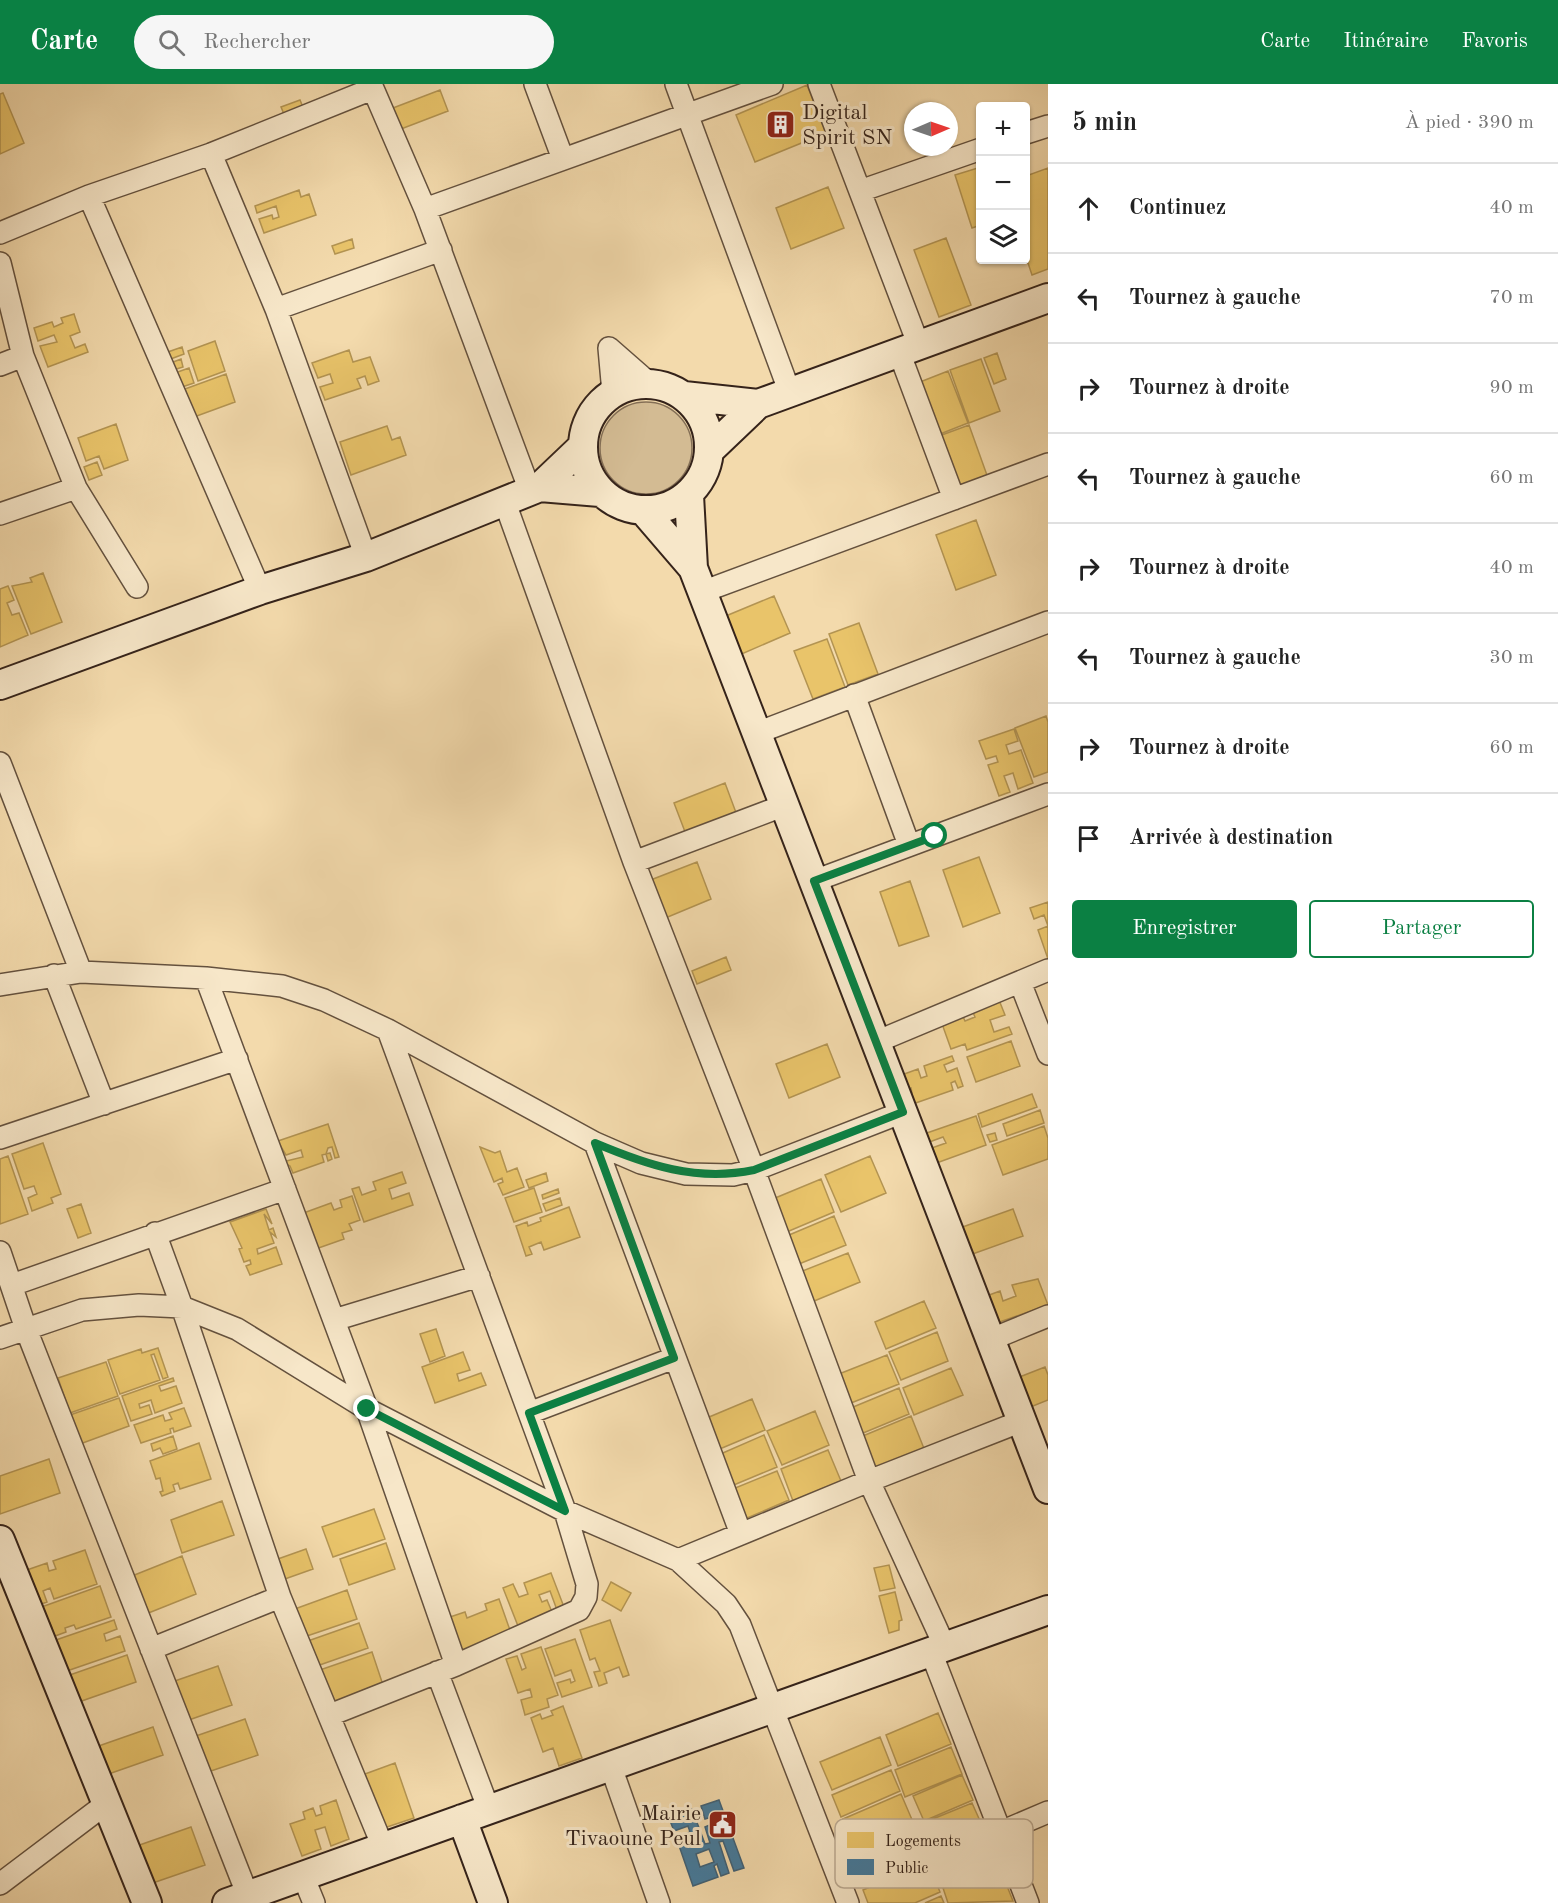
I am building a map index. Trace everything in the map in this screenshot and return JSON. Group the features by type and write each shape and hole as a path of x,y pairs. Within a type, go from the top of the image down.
{"street":[{"path":"535,84 563,159"},
{"path":"676,84 790,393"},
{"path":"425,208 772,84"},
{"path":"819,84 860,191 954,499"},
{"path":"0,233 89,196 211,154 371,87 425,208 441,250 525,493 634,862 754,1170 869,1481 938,1650 996,1819"},
{"path":"1030,133 1048,126"},
{"path":"860,191 976,151"},
{"path":"211,154 276,309 366,557"},
{"path":"89,196 260,590"},
{"path":"276,309 441,250"},
{"path":"0,263 24,356 75,488 137,587"},
{"path":"710,450 758,404 1048,298"},
{"path":"613,393 609,348 649,383"},
{"path":"0,365 24,356"},
{"path":"649,383 668,387 684,396 699,411 708,429 710,450 704,475 689,495 668,507 644,511 620,506 600,492 587,471 582,447 586,426 596,407 613,393 630,385 649,383"},
{"path":"684,396 758,404"},
{"path":"0,685 260,590 366,557 525,493 582,447"},
{"path":"698,580 954,499 1048,464"},
{"path":"0,514 75,488"},
{"path":"525,493 600,492"},
{"path":"689,495 698,580 992,1339 1034,1436 1048,1489"},
{"path":"644,511 698,580"},
{"path":"757,733 1048,622"},
{"path":"854,695 909,845"},
{"path":"0,763 81,972"},
{"path":"814,881 1048,794"},
{"path":"634,862 785,805"},
{"path":"876,1042 1048,970"},
{"path":"0,985 81,972 206,978 282,986 324,1000 388,1030 595,1143 641,1163 686,1174 733,1175 754,1170 903,1112"},
{"path":"54,975 104,1104"},
{"path":"206,978 367,1409 489,1810"},
{"path":"1020,982 1048,1054"},
{"path":"330,1715 579,1610 586,1597 586,1584 565,1511 388,1030"},
{"path":"0,1138 237,1059"},
{"path":"595,1143 741,1534"},
{"path":"12,1285 154,1233 285,1189"},
{"path":"154,1233 182,1306 280,1597 383,1847"},
{"path":"0,1252 26,1329 151,1649 237,1899 1048,1610"},
{"path":"334,1320 478,1276"},
{"path":"0,1338 82,1310 110,1306 182,1306 237,1329 367,1409 565,1511 678,1560 726,1604 740,1625 835,1874"},
{"path":"992,1339 1048,1316"},
{"path":"529,1413 674,1358"},
{"path":"678,1560 869,1481 1034,1436"},
{"path":"0,1540 147,1903"},
{"path":"151,1649 280,1597"},
{"path":"611,1767 659,1903"},
{"path":"0,1884 107,1803"},
{"path":"1032,1819 1048,1812"},
{"path":"462,1819 493,1903"},
{"path":"303,1876 314,1903"},
{"path":"840,1888 846,1903"},
{"path":"1022,1888 1028,1903"}],"shaded area":[{"path":"637,402 655,402 672,409 685,422 692,439 692,457 685,474 672,487 655,494 637,494 620,487 607,474 600,457 600,439 607,422 620,409"}],"building: Logements":[{"name":"Digital Spirit SN","path":"807,85 826,133 755,162 736,115"},
{"path":"440,90 448,111 401,129 393,108"},
{"path":"3,93 24,143 0,154 0,94"},
{"path":"300,100 305,112 286,119 281,107"},
{"path":"1048,168 1048,269 1032,275 1028,264 1030,175"},
{"path":"976,169 976,227 972,228 955,175"},
{"path":"828,187 844,228 791,249 776,208"},
{"path":"299,190 301,197 309,194 316,215 264,233 259,219 272,215 273,219 279,217 276,206 257,213 255,206"},
{"path":"946,238 971,305 939,317 914,250"},
{"path":"352,239 354,248 335,254 332,246"},
{"path":"74,314 80,332 70,336 75,348 85,344 88,352 48,367 40,346 57,342 54,335 38,341 34,328 52,322 54,327 63,323 61,318"},
{"path":"215,341 225,371 198,381 188,351"},
{"path":"182,347 184,354 168,360 165,353"},
{"path":"349,350 353,362 370,357 379,381 368,385 365,376 357,379 361,388 325,400 320,387 333,383 330,374 318,378 312,363"},
{"path":"997,353 1006,379 994,384 984,358"},
{"path":"181,359 183,367 170,371 168,364"},
{"path":"981,359 1000,411 969,423 950,370"},
{"path":"189,368 194,383 176,389 172,374"},
{"path":"948,371 968,423 935,436 915,384"},
{"path":"226,374 235,402 194,417 185,389"},
{"path":"116,424 128,460 104,469 99,456 86,461 78,438"},
{"path":"969,425 988,478 950,492 931,439"},
{"path":"387,426 392,440 400,437 406,455 351,475 340,442"},
{"path":"97,462 102,475 89,480 84,467"},
{"path":"976,520 996,575 956,590 936,535"},
{"path":"43,573 62,622 31,634 12,586 32,582 30,578"},
{"path":"8,586 14,600 7,603 12,615 19,613 28,635 0,647 0,589"},
{"path":"774,596 790,633 737,656 721,618"},
{"path":"859,623 878,674 848,685 829,634"},
{"path":"827,639 845,687 813,699 794,651"},
{"path":"1046,716 1048,772 1034,777 1015,728"},
{"path":"1014,729 1018,741 1006,745 1009,754 1021,750 1033,783 1018,789 1013,773 1004,776 1010,792 999,796 988,765 998,762 996,756 986,759 979,741"},
{"path":"725,783 738,818 687,837 674,803"},
{"path":"979,857 1000,913 963,927 943,870"},
{"path":"697,862 711,899 663,919 648,881"},
{"path":"910,881 929,936 899,946 880,892"},
{"path":"1048,902 1048,926 1044,915 1034,919 1030,908"},
{"path":"1048,926 1048,959 1038,930"},
{"path":"726,957 731,970 697,984 692,971"},
{"path":"999,1000 1005,1015 990,1020 994,1032 1009,1027 1012,1034 967,1050 965,1044 951,1049 941,1021 962,1014 965,1021 975,1017 972,1010"},
{"path":"1011,1041 1020,1066 976,1082 967,1057"},
{"path":"827,1044 840,1077 789,1098 776,1064"},
{"path":"952,1056 954,1061 944,1065 947,1072 957,1068 963,1086 958,1088 955,1081 951,1083 953,1090 907,1106 903,1096 912,1093 911,1088 901,1092 896,1077 918,1069 921,1078 927,1076 924,1066"},
{"path":"1032,1094 1037,1107 982,1127 978,1114"},
{"path":"1040,1110 1044,1123 1007,1136 1003,1124"},
{"path":"976,1116 986,1145 931,1165 926,1150 946,1143 943,1137 924,1144 921,1135"},
{"path":"328,1124 339,1157 335,1158 332,1147 328,1148 326,1154 322,1155 324,1162 293,1173 290,1166 282,1162 303,1157 301,1150 286,1155 280,1145 284,1156 281,1157 275,1142"},
{"path":"1044,1126 1048,1138 1048,1159 1003,1175 992,1145"},
{"path":"995,1133 997,1140 990,1142 987,1135"},
{"path":"43,1143 61,1194 51,1198 53,1203 32,1211 28,1198 37,1194 34,1186 24,1189 12,1154"},
{"path":"480,1147 495,1153 500,1151 507,1172 517,1168 524,1187 503,1195 498,1184 503,1182 502,1178 494,1182"},
{"path":"330,1153 332,1159 328,1161 326,1154"},
{"path":"8,1156 28,1214 0,1224 0,1159"},
{"path":"870,1156 886,1193 841,1212 825,1175"},
{"path":"402,1172 406,1183 389,1189 392,1199 409,1193 413,1205 364,1222 352,1189 359,1187 362,1195 376,1190 373,1182"},
{"path":"546,1173 548,1181 529,1188 526,1180"},
{"path":"821,1179 834,1212 782,1234 768,1201"},
{"path":"534,1188 542,1212 514,1222 505,1198"},
{"path":"558,1189 559,1193 543,1199 542,1195"},
{"path":"352,1196 360,1220 349,1224 352,1230 342,1233 344,1239 310,1251 298,1215 331,1203 334,1210 342,1207 340,1200"},
{"path":"560,1198 562,1205 546,1211 543,1204"},
{"path":"81,1204 91,1233 78,1238 67,1209"},
{"path":"569,1207 580,1237 544,1250 541,1242 529,1247 532,1254 526,1256 516,1226 527,1222 528,1226 541,1221 540,1218"},
{"path":"266,1209 272,1224 264,1214 269,1230 273,1228 276,1237 270,1232 274,1243 257,1249 258,1254 276,1247 282,1264 250,1275 246,1266 251,1264 250,1260 244,1262 239,1249 242,1248 230,1222"},
{"path":"1013,1209 1023,1236 967,1256 957,1229"},
{"path":"834,1216 846,1245 794,1266 782,1238"},
{"path":"848,1253 860,1282 807,1304 795,1274"},
{"path":"1038,1279 1048,1305 991,1325 981,1298 1000,1291 1003,1301 1016,1296 1012,1285"},
{"path":"924,1301 936,1328 886,1349 875,1322"},
{"path":"436,1329 445,1356 430,1362 420,1334"},
{"path":"937,1332 948,1361 901,1380 889,1352"},
{"path":"158,1348 168,1377 163,1379 154,1354 151,1355 160,1380 120,1394 108,1360 141,1349 142,1353"},
{"path":"463,1352 470,1370 457,1374 459,1381 481,1373 486,1385 435,1403 422,1367"},
{"path":"887,1355 899,1384 846,1405 834,1376"},
{"path":"106,1362 118,1396 70,1413 58,1378"},
{"path":"1045,1367 1048,1375 1048,1400 1023,1410 1012,1380"},
{"path":"951,1368 963,1395 914,1415 903,1388"},
{"path":"173,1378 174,1381 159,1386 161,1391 176,1386 182,1403 155,1413 151,1400 139,1404 140,1408 149,1405 152,1414 131,1421 122,1396"},
{"path":"899,1388 909,1414 856,1436 846,1410"},
{"path":"119,1398 129,1426 80,1444 70,1415"},
{"path":"752,1399 765,1430 715,1451 702,1420"},
{"path":"184,1408 191,1426 174,1432 173,1428 170,1429 171,1433 141,1443 134,1425 163,1415 165,1421 172,1419 169,1413"},
{"path":"815,1411 829,1445 782,1465 767,1431"},
{"path":"911,1416 925,1451 872,1473 858,1438"},
{"path":"764,1435 777,1467 729,1487 716,1456"},
{"path":"173,1436 177,1449 163,1454 160,1448 153,1451 151,1444"},
{"path":"199,1443 211,1479 180,1489 178,1483 173,1485 175,1491 162,1496 160,1478 156,1479 150,1461"},
{"path":"828,1450 841,1481 793,1501 781,1469"},
{"path":"49,1459 60,1493 0,1514 0,1476"},
{"path":"777,1471 789,1500 740,1521 728,1491"},
{"path":"222,1501 234,1535 182,1553 171,1520"},
{"path":"374,1509 385,1539 333,1557 322,1527"},
{"path":"386,1543 395,1569 349,1585 340,1559"},
{"path":"306,1549 313,1569 282,1580 275,1560"},
{"path":"85,1550 97,1584 54,1599 50,1588 43,1591 47,1602 33,1607 21,1572 47,1563 49,1571 56,1569 53,1561"},
{"path":"182,1556 196,1594 146,1614 132,1576"},
{"path":"889,1565 895,1588 880,1591 874,1568"},
{"path":"551,1573 564,1607 557,1610 550,1591 539,1595 542,1602 547,1600 552,1612 518,1626 503,1588 513,1584 519,1597 528,1594 524,1583"},
{"path":"611,1582 631,1593 621,1611 602,1600"},
{"path":"100,1586 111,1617 76,1629 74,1625 65,1628 66,1632 47,1639 43,1631 52,1628 50,1623 42,1626 36,1609"},
{"path":"347,1590 357,1619 301,1638 292,1610"},
{"path":"895,1592 902,1620 899,1621 899,1630 889,1633 879,1596"},
{"path":"499,1599 512,1636 460,1655 447,1618 465,1612 467,1618 487,1610 485,1604"},
{"path":"114,1620 117,1629 104,1634 106,1641 120,1636 125,1651 61,1673 50,1642"},
{"path":"610,1620 629,1675 623,1677 619,1667 604,1673 607,1683 599,1686 594,1672 600,1671 595,1658 590,1660 580,1630"},
{"path":"359,1623 368,1648 314,1667 305,1642"},
{"path":"575,1639 592,1687 562,1697 557,1683 570,1679 571,1683 575,1681 571,1670 555,1676 545,1649"},
{"path":"541,1647 558,1695 547,1699 549,1707 525,1715 521,1700 532,1697 530,1689 518,1693 506,1659 517,1656 522,1670 526,1668 521,1654"},
{"path":"372,1652 383,1685 329,1704 317,1671"},
{"path":"127,1655 136,1682 73,1704 76,1689 73,1681 66,1684 64,1677"},
{"path":"218,1666 232,1705 183,1722 169,1683"},
{"path":"563,1706 582,1758 559,1766 553,1748 543,1752 531,1718 540,1714 542,1719 553,1715 551,1711"},
{"path":"938,1713 951,1744 898,1766 886,1735"},
{"path":"245,1719 258,1755 205,1773 193,1737"},
{"path":"153,1727 163,1755 100,1777 90,1749"},
{"path":"880,1737 891,1765 832,1790 820,1762"},
{"path":"951,1747 962,1774 905,1797 895,1770"},
{"path":"395,1763 414,1818 384,1828 365,1774"},
{"path":"891,1770 900,1791 841,1817 832,1795"},
{"path":"962,1775 973,1800 929,1819 923,1819 913,1796"},
{"path":"901,1794 912,1819 843,1819"},
{"path":"336,1800 349,1839 331,1846 325,1827 315,1830 321,1849 302,1856 290,1824 305,1819 303,1812 313,1808 316,1816 322,1814 320,1806"},
{"path":"972,1803 979,1819 933,1819"},
{"path":"191,1827 205,1865 144,1886 131,1848"},
{"path":"868,1888 938,1888 940,1892 915,1903 868,1903 863,1890"},
{"path":"943,1888 1008,1888 1013,1901 948,1903"},
{"path":"941,1896 944,1903 925,1903"}],"building: Public":[{"path":"719,1800 744,1868 734,1871 723,1841 719,1842 729,1873 721,1876 717,1864 714,1866 718,1877 693,1886 676,1837 690,1832 688,1826 674,1831 669,1818 692,1809 705,1844 710,1843 705,1827 717,1822 715,1816 705,1819 701,1806","holes":["709,1849 714,1862 700,1867 696,1854"]}],"place":[{"name":"Digital Spirit SN","path":"781,124"},
{"name":"Mairie Tivaoune Peul","path":"722,1825"}],"route":[{"path":"367,1409 565,1511 529,1413 674,1358 595,1143 641,1163 686,1174 733,1175 754,1170 903,1112 814,881 935,836"}]}
